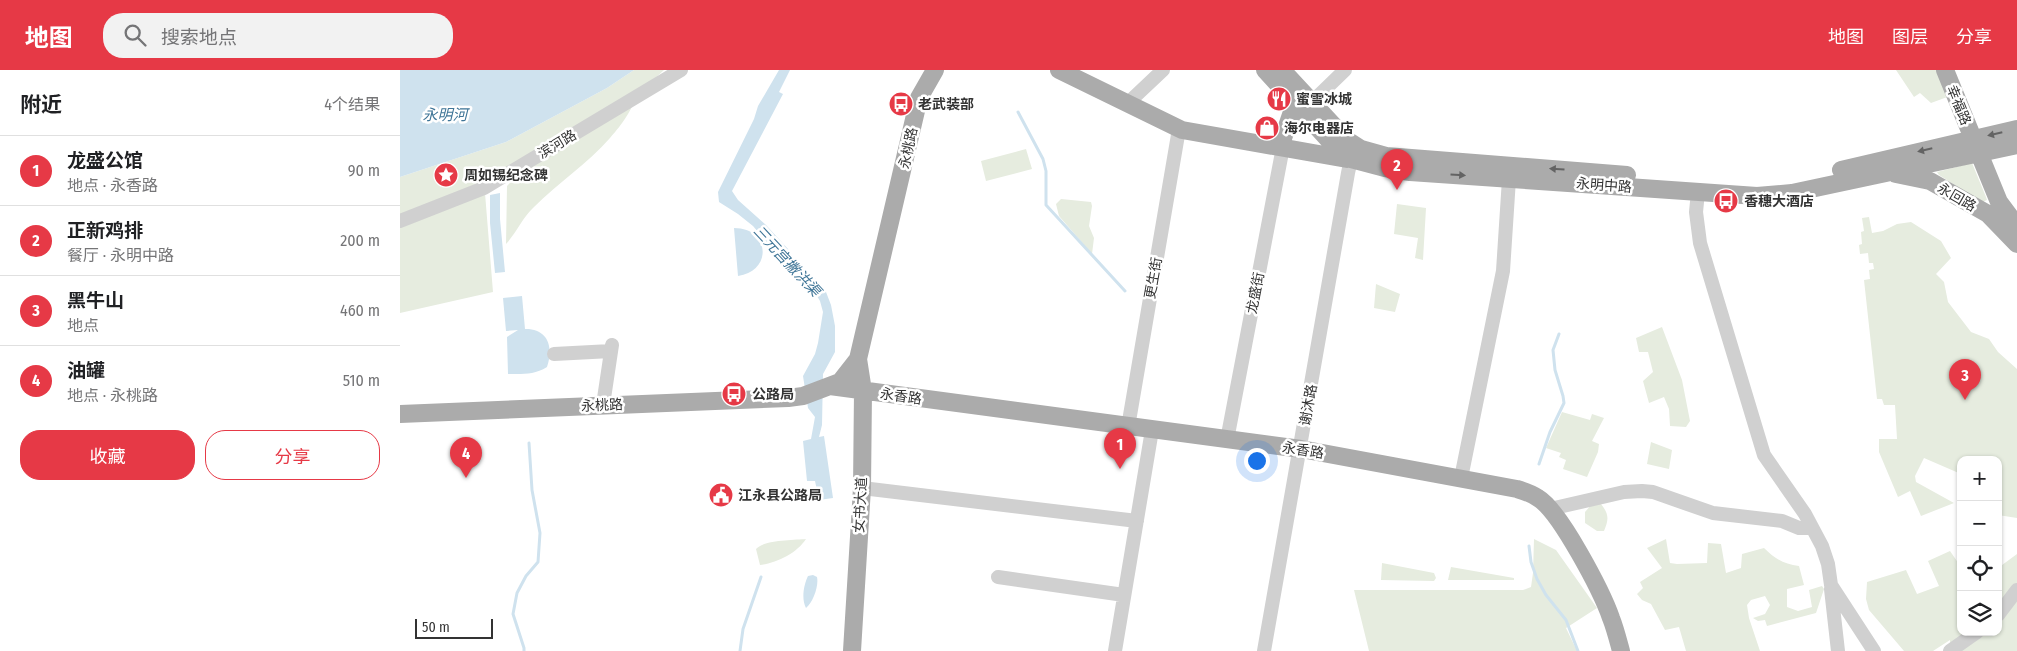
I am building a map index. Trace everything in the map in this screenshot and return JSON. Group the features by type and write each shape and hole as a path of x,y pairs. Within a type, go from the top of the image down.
{"main road":[{"name":"永桃路","path":"854,366 918,98 935,70"},
{"path":"1059,70 1179,129 1282,147 1324,143 1361,149 1383,159"},
{"name":"永明中路","path":"1265,70 1303,102"},
{"name":"永明中路","path":"1282,70 1303,102 1324,143 1336,148 1351,160 1383,159 1755,184 1793,181 1974,149"},
{"name":"幸福路","path":"1945,70 1974,149 2014,235"},
{"path":"1282,147 1303,102"},
{"path":"1974,149 2017,129"},
{"path":"1974,149 2017,145"},
{"name":"永明中路","path":"1383,159 1410,172 1757,196 1792,193 1886,172 1974,149"},
{"name":"永回路","path":"1886,172 1930,181 1988,214 2014,235"},
{"path":"830,386 840,382 854,366"},
{"name":"女书大道","path":"852,651 862,488 863,391 854,366"},
{"name":"永桃路","path":"400,414 788,398 803,396 830,386"},
{"name":"永香路","path":"830,386 1301,449 1517,488 1539,498 1556,516 1592,577 1611,618 1621,651"}],"street":[{"name":"滨河路","path":"400,221 484,188 682,70"},
{"path":"1128,103 1163,70"},
{"path":"1303,102 1345,70"},
{"name":"更生街","path":"1128,427 1179,129"},
{"path":"1324,143 1331,159 1340,167 1346,185 1355,175 1383,159"},
{"name":"龙盛街","path":"1227,440 1282,147"},
{"name":"谢沐路","path":"1264,651 1351,160"},
{"path":"1461,478 1503,271 1509,179"},
{"path":"1698,192 1696,212 1700,243 1759,441 1764,455 1801,508 1822,546 1828,564 1838,651"},
{"path":"554,354 611,348 603,405"},
{"path":"1115,651 1152,430"},
{"path":"862,488 1137,520"},
{"path":"1550,509 1624,492 1648,492 1713,513 1782,521 1799,528 1811,528"},
{"path":"998,577 1124,595"},
{"path":"1831,585 1874,651"},
{"path":"2002,609 2017,590"},
{"path":"1950,651 1971,636"}],"shaded area":[{"path":"634,70 664,70 640,93 610,138 530,211 506,244 507,186 529,162 400,221 400,177 506,142 607,88"},
{"path":"1896,70 1940,70 1950,96 1931,103 1920,93 1914,97"},
{"path":"1026,149 1032,169 986,181 981,161"},
{"path":"1972,163 1987,200 1982,202 1937,172"},
{"path":"485,193 493,292 400,313 400,228"},
{"path":"1061,199 1091,202 1089,226 1094,238 1092,254 1059,216 1056,204"},
{"path":"1397,204 1426,208 1423,260 1415,258 1418,238 1394,234"},
{"path":"1869,217 1872,233 1883,231 1897,224 1911,222 1941,241 1951,258 1936,274 1944,282 1948,302 1971,332 1989,339 1998,352 2017,369 2017,518 2002,516 2002,456 1957,456 1957,472 1924,458 1915,476 1916,482 1954,503 1921,516 1910,491 1898,497 1879,452 1879,439 1897,439 1895,405 1884,405 1882,399 1877,399 1864,280 1870,279 1869,270 1874,269 1873,263 1869,263 1868,253 1860,254 1859,245 1862,244 1861,232 1864,231 1862,218"},
{"path":"1376,284 1400,294 1395,312 1374,308"},
{"path":"1662,327 1682,380 1690,421 1686,427 1670,426 1669,409 1664,397 1649,403 1643,381 1653,372 1648,352 1639,352 1636,338"},
{"path":"1562,412 1590,420 1592,414 1604,418 1592,441 1599,444 1598,452 1587,477 1563,469 1566,460 1559,457 1561,453 1546,448"},
{"path":"1651,442 1672,450 1669,469 1647,464"},
{"path":"1592,504 1601,504 1606,511 1607,523 1604,531 1597,531 1585,523 1585,512"},
{"path":"806,539 797,549 786,556 760,565 756,549 760,546 779,541"},
{"path":"1534,539 1556,550 1597,608 1566,628 1577,651 1369,651 1354,590 1523,590 1531,587"},
{"path":"1666,539 1670,563 1677,564 1707,563 1708,543 1721,544 1726,573 1741,568 1742,554 1764,548 1780,560 1799,566 1804,585 1787,589 1787,607 1798,611 1812,607 1809,590 1822,586 1824,589 1816,613 1767,626 1765,620 1758,621 1753,618 1765,614 1770,605 1765,596 1751,600 1747,605 1749,618 1760,651 1686,651 1679,627 1665,630 1651,604 1642,600 1637,594 1643,588 1640,582 1662,568 1647,548"},
{"path":"1950,551 1957,561 1957,636 2002,636 2002,565 2017,554 2017,651 1954,651 1950,648 1950,640 1933,651 1904,651 1869,610 1866,599 1867,582 1906,570 1917,594 1939,586 1928,561"},
{"path":"1382,563 1434,573 1436,578 1434,581 1381,580"},
{"path":"1451,567 1514,578 1514,580 1448,580"}],"water":[{"name":"永明河","path":"400,70 634,70 607,88 506,142 400,177"},
{"path":"779,70 790,70 779,92 783,94 732,191 738,200 766,225 788,249 794,259 818,281 826,292 831,305 835,326 835,352 823,374 822,425 819,437 824,436 833,498 819,500 815,481 807,481 803,441 811,439 815,417 808,408 803,376 815,354 818,343 823,312 820,301 811,286 787,267 753,226 719,202 718,192 754,119 758,106"},
{"path":"500,193 500,219 505,272 495,273 490,223 490,195"},
{"path":"734,228 746,230 755,235 763,250 762,259 757,266 749,273 738,276"},
{"path":"522,296 524,329 544,335 549,346 549,360 547,367 538,371 528,374 508,374 507,337 518,330 506,331 503,298"},
{"path":"813,575 817,577 816,589 811,602 806,608 803,596 804,587 808,576"}],"waterway":[{"path":"1018,112 1043,159 1046,171 1046,205 1125,291"},
{"path":"1539,464 1550,432 1564,403 1555,370 1553,350 1559,334"},
{"name":"三元宫撇洪渠","path":"524,651 513,614 517,593 526,576 538,562 540,533 532,490 529,443"},
{"path":"1529,546 1531,562 1537,579 1546,595 1566,620 1578,651"},
{"name":"三元宫撇洪渠","path":"740,651 743,629 761,577"}],"place":[{"name":"蜜雪冰城","path":"1279,99"},
{"name":"老武装部","path":"901,104"},
{"name":"海尔电器店","path":"1267,128"},
{"name":"周如锡纪念碑","path":"446,175"},
{"name":"正新鸡排","path":"1397,190"},
{"name":"香穗大酒店","path":"1726,201"},
{"name":"公路局","path":"734,394"},
{"name":"黑牛山","path":"1965,400"},
{"name":"龙盛公馆","path":"1120,469"},
{"name":"油罐","path":"466,478"},
{"name":"江永县公路局","path":"721,495"}]}
